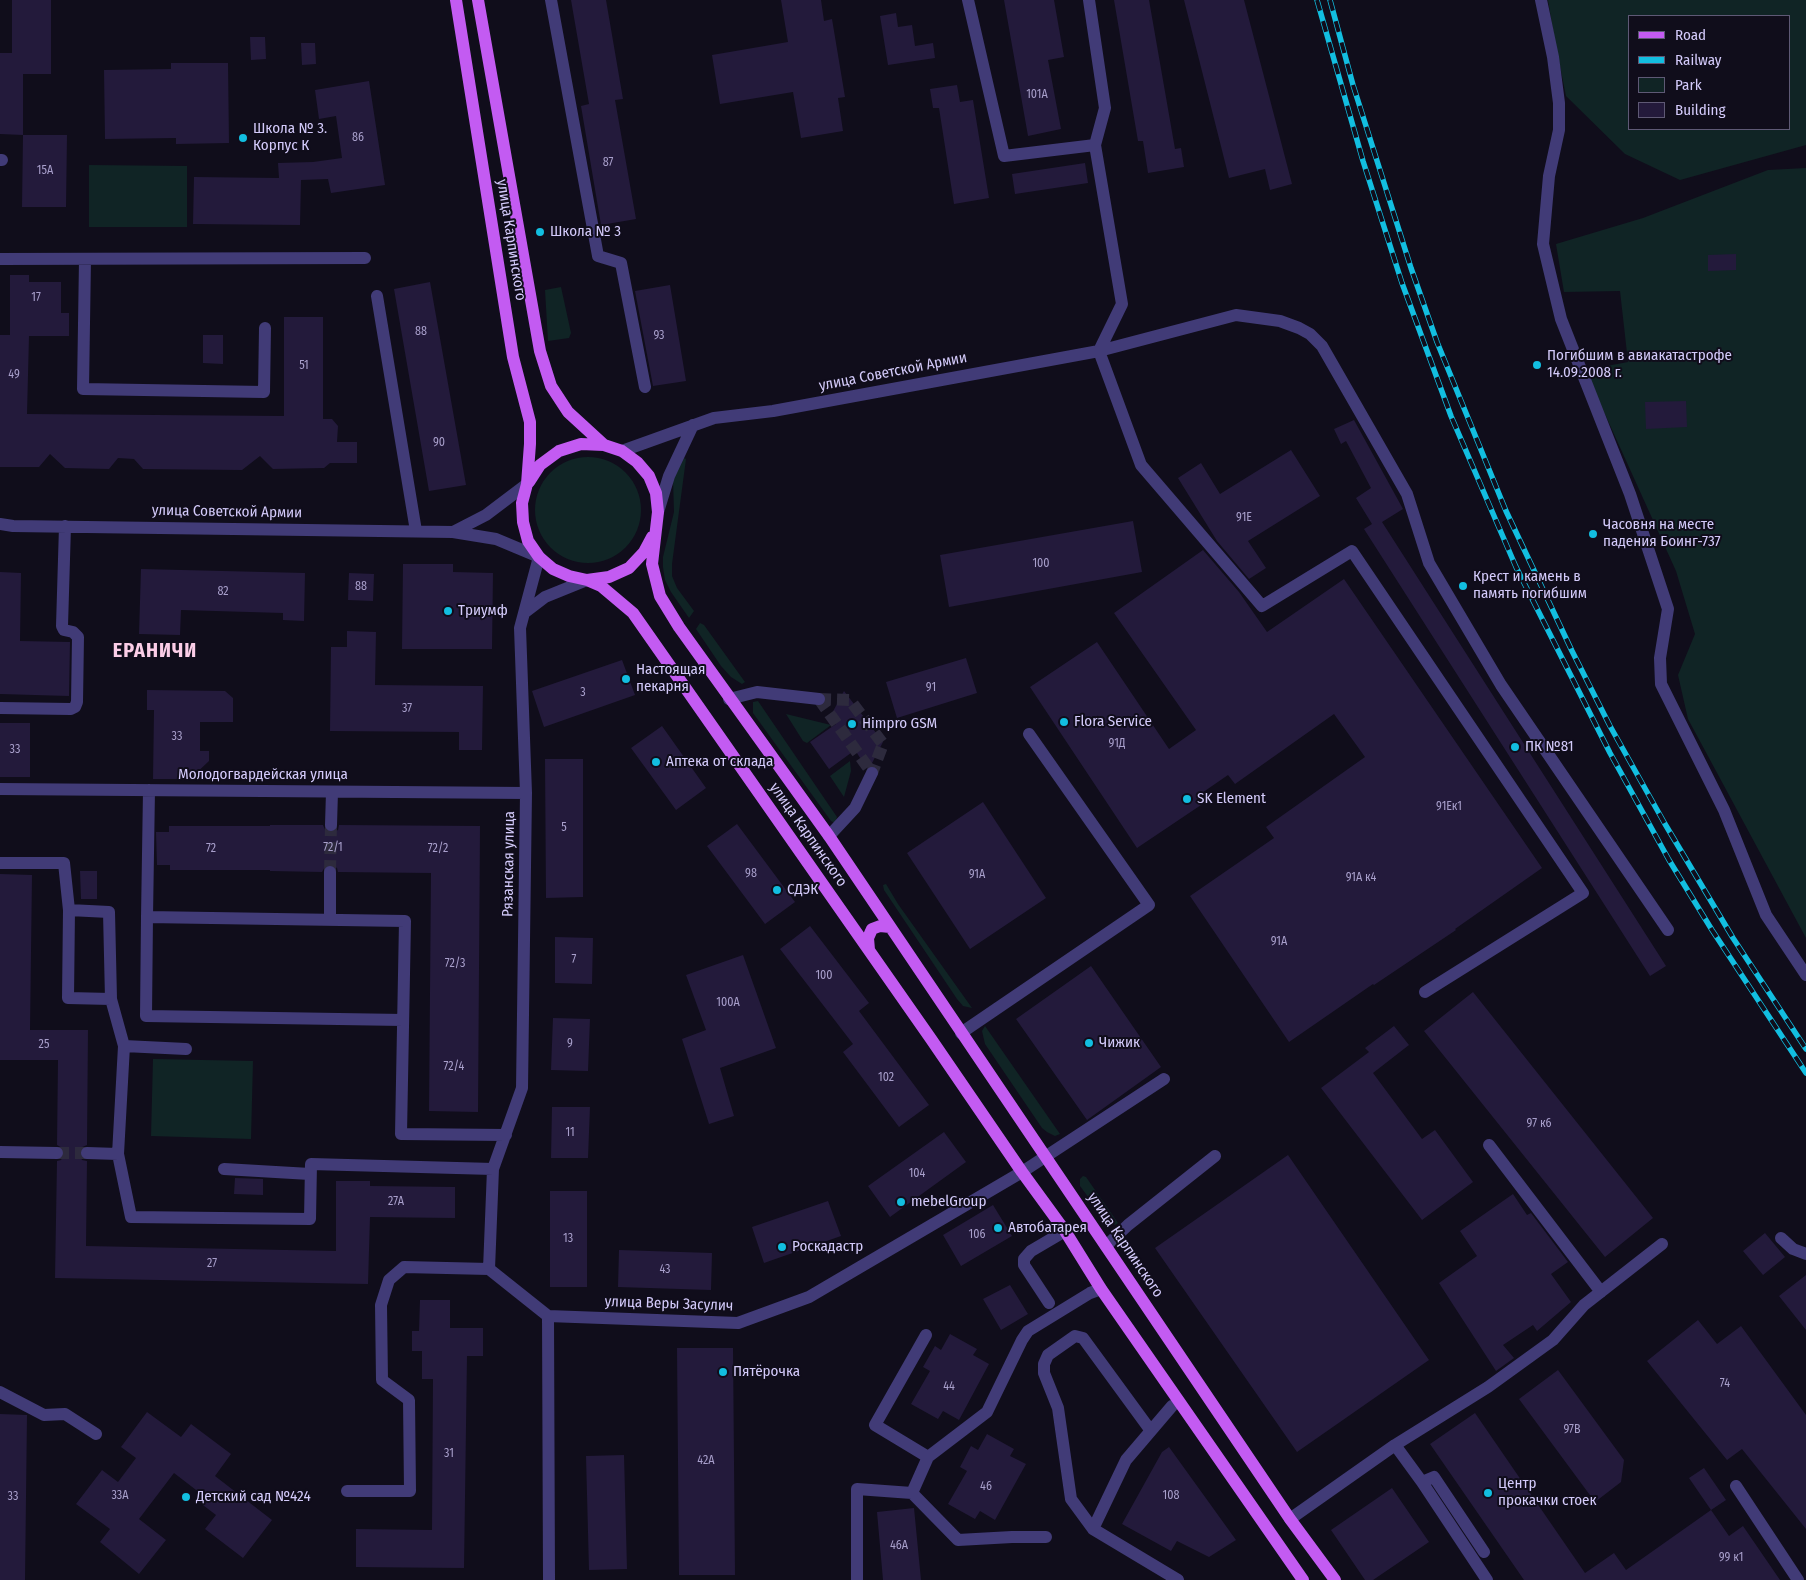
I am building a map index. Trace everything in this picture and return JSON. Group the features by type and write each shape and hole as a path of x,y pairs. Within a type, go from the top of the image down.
{"main road":[{"name":"улица Карпинского","path":"456,0 513,357 530,422 527,484 522,503 522,522 528,540 539,557 553,569 601,586 632,613 1064,1231 1101,1289 1303,1580"},
{"name":"улица Карпинского","path":"478,0 540,351 551,386 568,412 604,444 622,451 637,462 649,476 656,493 658,512 654,533 652,564 660,596 729,700 829,836 1290,1519 1334,1580"},
{"name":"улица Карпинского","path":"527,484 540,465 559,451 581,444 604,444"},
{"name":"улица Карпинского","path":"587,580 609,577 629,568 644,552 654,533"},
{"path":"869,950 868,938 872,929 880,926 890,927"}],"street":[{"path":"552,0 598,256 621,263 645,387"},
{"path":"968,0 1004,156 1095,144"},
{"path":"1090,0 1105,108 1095,144 1122,304 1098,351 1141,465 1262,606 1352,551 1583,893 1425,992"},
{"path":"1541,0 1553,57 1559,103 1559,130 1550,176 1543,244 1561,319 1630,494 1668,609 1660,658 1661,684 1724,810 1766,915 1806,975"},
{"path":"0,259 365,258"},
{"path":"84,259 83,389 264,392 264,328"},
{"path":"376,296 416,532"},
{"name":"улица Советской Армии","path":"622,451 714,418 773,411 1098,351 1236,316 1280,321 1299,328 1310,334 1322,346 1407,494 1429,563 1492,668 1668,930"},
{"path":"658,512 669,476 693,425"},
{"path":"453,532 486,515 527,484"},
{"name":"улица Советской Армии","path":"0,524 13,526 453,532 496,539 539,557"},
{"path":"0,708 71,709 75,707 77,702 78,637 73,632 64,630 62,626 65,526"},
{"name":"Рязанская улица","path":"490,1269 493,1169 522,1088 526,793 520,628 539,557"},
{"path":"524,612 545,597 587,580"},
{"path":"729,700 757,692 819,699"},
{"path":"961,1033 1149,905 1029,734"},
{"path":"829,836 856,808 872,772"},
{"name":"Молодогвардейская улица","path":"0,789 526,793"},
{"path":"149,790 146,1016 403,1020"},
{"path":"331,825 332,792"},
{"path":"0,863 64,863 70,910 68,998 111,999"},
{"path":"330,872 330,920"},
{"path":"70,910 109,912 111,999 124,1046 118,1154 131,1217 310,1219 311,1164 493,1169"},
{"path":"147,918 405,921 402,1134 506,1135"},
{"path":"124,1046 186,1049"},
{"name":"улица Веры Засулич","path":"548,1316 738,1323 809,1297 1022,1172 1164,1079"},
{"path":"1489,1145 1601,1292"},
{"path":"0,1152 57,1153"},
{"path":"87,1153 118,1154"},
{"path":"1106,1246 1128,1224 1215,1156"},
{"path":"224,1170 310,1174"},
{"path":"1049,1303 1024,1265 1024,1259 1031,1251 1064,1231"},
{"path":"1781,1238 1793,1250 1806,1254"},
{"path":"1290,1519 1395,1445 1488,1387 1553,1340 1584,1305 1662,1244"},
{"path":"347,1491 410,1491 409,1400 382,1380 381,1305 389,1280 404,1267 490,1269 548,1316 549,1580"},
{"path":"912,1492 928,1457 987,1412 1028,1331 1090,1293 1101,1289"},
{"path":"926,1335 875,1425 928,1457"},
{"path":"1150,1431 1083,1338 1075,1336 1048,1354 1044,1364 1044,1373 1058,1408 1071,1499 1093,1529 1178,1580"},
{"path":"0,1392 44,1415 65,1414 96,1434"},
{"path":"1093,1529 1126,1460 1172,1406"},
{"path":"1395,1445 1487,1580"},
{"path":"1422,1482 1434,1477 1484,1552"},
{"path":"1736,1486 1798,1580"},
{"path":"857,1580 857,1489 912,1492 958,1540 1012,1536 1046,1537"}],"green space":[{"path":"1548,0 1806,0 1806,145 1680,180 1625,154 1566,96"},
{"path":"89,165 187,166 187,227 89,227"},
{"path":"1806,168 1806,938 1688,719 1678,675 1695,634 1676,571 1585,370 1628,362 1620,291 1564,292 1556,244 1643,218 1768,170"},
{"path":"561,287 571,333 569,338 548,341 545,290"},
{"path":"588,457 608,461 625,473 637,490 641,510 637,530 625,547 608,559 588,563 568,559 551,547 539,530 535,510 539,490 551,473 568,461"},
{"path":"684,458 686,459 672,576 677,588 694,611 689,618 671,592 665,580 663,567 663,557 674,512 673,479"},
{"path":"700,623 704,625 745,682 742,684 731,677 721,666 696,629"},
{"path":"758,701 837,817 835,823 831,821 753,713 753,702"},
{"path":"786,714 831,725 807,743 803,741"},
{"path":"850,761 851,771 844,797 830,776"},
{"path":"886,884 898,904 972,1008 963,1006 957,999 884,890 883,885"},
{"path":"985,1026 1060,1134 1055,1136 1042,1128 985,1044 982,1031"},
{"path":"153,1059 253,1061 251,1139 151,1136"},
{"path":"1083,1176 1086,1177 1118,1223 1115,1225 1106,1221 1080,1186 1080,1179"}],"building":[{"path":"12,0 51,0 51,74 23,74 23,135 0,134 0,53 12,53"},
{"path":"571,0 606,0 623,99 615,100 636,219 601,225 581,106 589,104"},
{"path":"781,0 821,0 824,21 832,19 845,97 838,98 843,131 801,138 793,92 720,104 712,55 788,42"},
{"path":"1004,0 1054,0 1064,57 1048,60 1061,129 1028,136"},
{"path":"1114,0 1149,0 1175,149 1181,148 1184,167 1148,173 1143,141 1138,141"},
{"path":"1184,0 1244,0 1292,184 1270,190 1265,169 1229,178"},
{"path":"896,13 898,27 912,25 915,46 933,43 935,58 888,65 880,16"},
{"path":"250,37 265,37 266,59 251,60"},
{"path":"301,43 315,43 316,64 302,65"},
{"path":"171,63 228,63 229,143 176,144 176,138 105,139 104,70 171,69"},
{"path":"369,81 385,185 331,193 328,179 301,180 300,225 193,224 194,177 279,178 278,163 313,162 342,158 336,116 319,119 315,90"},
{"path":"957,85 960,102 973,100 989,198 954,204 939,108 933,108 930,89"},
{"path":"23,135 67,135 66,207 22,207"},
{"path":"1085,163 1088,183 1015,194 1012,174"},
{"path":"1736,254 1736,270 1708,271 1708,255"},
{"path":"10,275 29,275 29,282 61,282 61,313 69,313 69,336 29,336 27,414 284,416 284,317 323,317 323,419 332,419 338,426 337,442 357,442 357,463 330,463 324,468 273,469 260,456 242,470 143,469 134,459 118,458 109,469 65,468 50,454 39,467 0,467 0,335 10,335"},
{"path":"430,282 466,485 429,491 394,289"},
{"path":"670,285 686,381 653,386 635,291"},
{"path":"203,335 223,335 223,364 203,363"},
{"path":"1686,401 1687,427 1646,429 1645,402"},
{"name":"ПК №81","path":"1354,420 1403,509 1382,522 1666,966 1650,976 1364,529 1372,524 1356,498 1371,488 1346,441 1341,444 1334,429"},
{"path":"1291,450 1320,496 1248,541 1266,568 1249,579 1217,541 1178,478 1201,463 1220,494"},
{"path":"1133,521 1142,572 949,607 940,555"},
{"path":"1203,550 1239,592 1267,632 1344,579 1542,868 1456,930 1289,1042 1190,896 1274,838 1266,827 1365,757 1334,714 1235,784 1228,775 1199,795 1204,803 1137,848 1030,687 1097,642 1169,749 1196,730 1114,613"},
{"name":"Триумф","path":"403,564 453,564 453,572 493,573 492,649 402,649"},
{"path":"141,569 305,573 304,621 283,620 283,613 181,610 180,635 139,634"},
{"path":"0,572 21,573 20,641 70,642 69,696 0,694"},
{"path":"349,573 374,574 373,601 348,600"},
{"path":"347,631 376,632 375,685 483,686 482,750 459,750 459,732 330,731 331,647 347,647"},
{"path":"966,658 977,693 897,718 886,682"},
{"path":"622,660 635,695 544,727 532,691"},
{"path":"147,690 225,691 233,698 233,722 200,722 200,751 209,751 209,761 190,779 153,779 154,710 147,710"},
{"name":"Himpro GSM","path":"844,691 883,742 871,765 866,767 855,750 829,769 810,742 836,724 830,717"},
{"path":"0,723 30,723 30,777 0,777"},
{"path":"662,726 706,788 676,810 631,748"},
{"path":"545,759 583,759 583,897 546,898"},
{"path":"983,802 1046,898 970,949 907,853"},
{"path":"737,824 795,902 765,924 707,846"},
{"path":"323,825 326,832 331,833 338,830 339,825 480,826 478,1112 429,1111 431,873 338,872 337,868 330,864 326,865 322,872 170,870 170,865 157,865 156,832 169,832 169,826"},
{"path":"80,871 97,871 97,899 81,899"},
{"path":"0,874 32,875 30,1030 88,1030 87,1145 80,1148 79,1153 82,1160 87,1161 86,1246 336,1251 336,1181 370,1181 370,1186 455,1187 455,1218 370,1217 368,1284 55,1278 57,1161 61,1160 65,1154 64,1149 57,1145 58,1060 0,1060"},
{"path":"810,926 869,1003 859,1011 929,1105 899,1127 843,1052 853,1044 780,949"},
{"path":"555,937 593,938 592,984 555,983"},
{"path":"743,955 776,1048 720,1068 734,1116 709,1124 682,1039 706,1030 686,975"},
{"name":"Чижик","path":"1091,966 1161,1067 1087,1120 1016,1019"},
{"path":"1473,992 1653,1218 1605,1257 1424,1031"},
{"path":"553,1018 590,1019 588,1071 551,1070"},
{"path":"1394,1026 1409,1045 1373,1073 1422,1139 1435,1130 1473,1182 1422,1220 1321,1088 1369,1052 1365,1048"},
{"path":"552,1107 590,1107 588,1158 551,1158"},
{"path":"944,1132 966,1162 890,1217 868,1186"},
{"path":"1288,1155 1429,1360 1297,1452 1155,1248"},
{"path":"235,1178 263,1179 263,1195 234,1194"},
{"path":"550,1191 587,1191 587,1287 550,1287"},
{"path":"1513,1194 1527,1215 1531,1213 1568,1262 1551,1274 1571,1302 1537,1331 1533,1325 1503,1345 1514,1358 1496,1371 1439,1283 1477,1256 1460,1231"},
{"path":"828,1201 841,1236 764,1263 752,1227"},
{"path":"993,1205 1012,1236 961,1266 943,1235"},
{"path":"1765,1233 1785,1257 1763,1275 1743,1251"},
{"path":"619,1250 712,1253 711,1290 618,1287"},
{"path":"1806,1275 1806,1330 1779,1296"},
{"path":"1010,1285 1028,1314 1001,1330 983,1299"},
{"path":"420,1300 450,1300 450,1328 483,1328 483,1356 467,1356 464,1568 356,1567 356,1529 432,1530 433,1379 422,1379 422,1351 412,1351 412,1331 419,1331"},
{"path":"1698,1320 1717,1344 1741,1326 1806,1415 1806,1529 1742,1449 1727,1460 1647,1361"},
{"path":"950,1334 977,1349 973,1355 989,1364 959,1420 943,1411 938,1419 911,1404 930,1371 923,1367 935,1346 941,1350"},
{"path":"677,1348 733,1348 735,1575 679,1575"},
{"path":"1558,1370 1624,1460 1621,1482 1595,1502 1519,1399"},
{"path":"147,1412 181,1437 191,1424 231,1454 215,1476 272,1520 243,1558 205,1529 216,1515 195,1499 200,1493 174,1473 139,1519 166,1540 139,1574 100,1542 110,1529 76,1504 102,1470 118,1482 136,1458 121,1447"},
{"path":"1475,1413 1585,1573 1614,1553 1626,1570 1711,1510 1729,1536 1743,1526 1780,1580 1524,1580 1430,1444"},
{"path":"0,1414 27,1415 25,1580 0,1580"},
{"path":"987,1434 1014,1449 1010,1456 1026,1464 995,1520 980,1511 975,1519 948,1504 967,1471 960,1467 971,1446 978,1450"},
{"path":"1169,1447 1236,1540 1209,1557 1177,1541 1171,1551 1122,1524 1162,1452"},
{"path":"624,1455 627,1569 589,1570 586,1456"},
{"path":"1704,1468 1726,1500 1711,1510 1689,1478"},
{"path":"1392,1488 1429,1542 1373,1580 1365,1580 1331,1530"},
{"path":"914,1508 921,1580 883,1580 877,1512"}],"tunnel":[{"path":"819,699 850,700 883,744 872,773"},
{"path":"819,699 872,773"},
{"path":"330,872 331,825"},
{"path":"57,1153 87,1153"}],"railway":[{"path":"1317,0 1363,161 1402,283 1451,416 1516,567 1610,753 1669,860 1712,930 1806,1073"},
{"path":"1330,0 1353,85 1411,268 1437,342 1506,511 1572,651 1610,726 1665,824 1733,938 1806,1049"}],"place":[{"name":"Школа № 3. Корпус К","path":"243,138"},
{"name":"Школа № 3","path":"540,232"},
{"name":"Погибшим в авиакатастрофе 14.09.2008 г.","path":"1537,365"},
{"name":"Часовня на месте падения Боинг-737","path":"1593,534"},
{"name":"Крест и камень в память погибшим","path":"1463,586"},
{"name":"Триумф","path":"448,611"},
{"name":"Настоящая пекарня","path":"626,679"},
{"name":"Flora Service","path":"1064,722"},
{"name":"Himpro GSM","path":"852,724"},
{"name":"ПК №81","path":"1515,747"},
{"name":"Аптека от склада","path":"656,762"},
{"name":"SK Element","path":"1187,799"},
{"name":"СДЭК","path":"777,890"},
{"name":"Чижик","path":"1089,1043"},
{"name":"mebelGroup","path":"901,1202"},
{"name":"Автобатарея","path":"998,1228"},
{"name":"Роскадастр","path":"782,1247"},
{"name":"Пятёрочка","path":"723,1372"},
{"name":"Центр прокачки стоек","path":"1488,1493"},
{"name":"Детский сад №424","path":"186,1497"}],"district":[{"name":"ЕРАНИЧИ","path":"155,651"}]}
